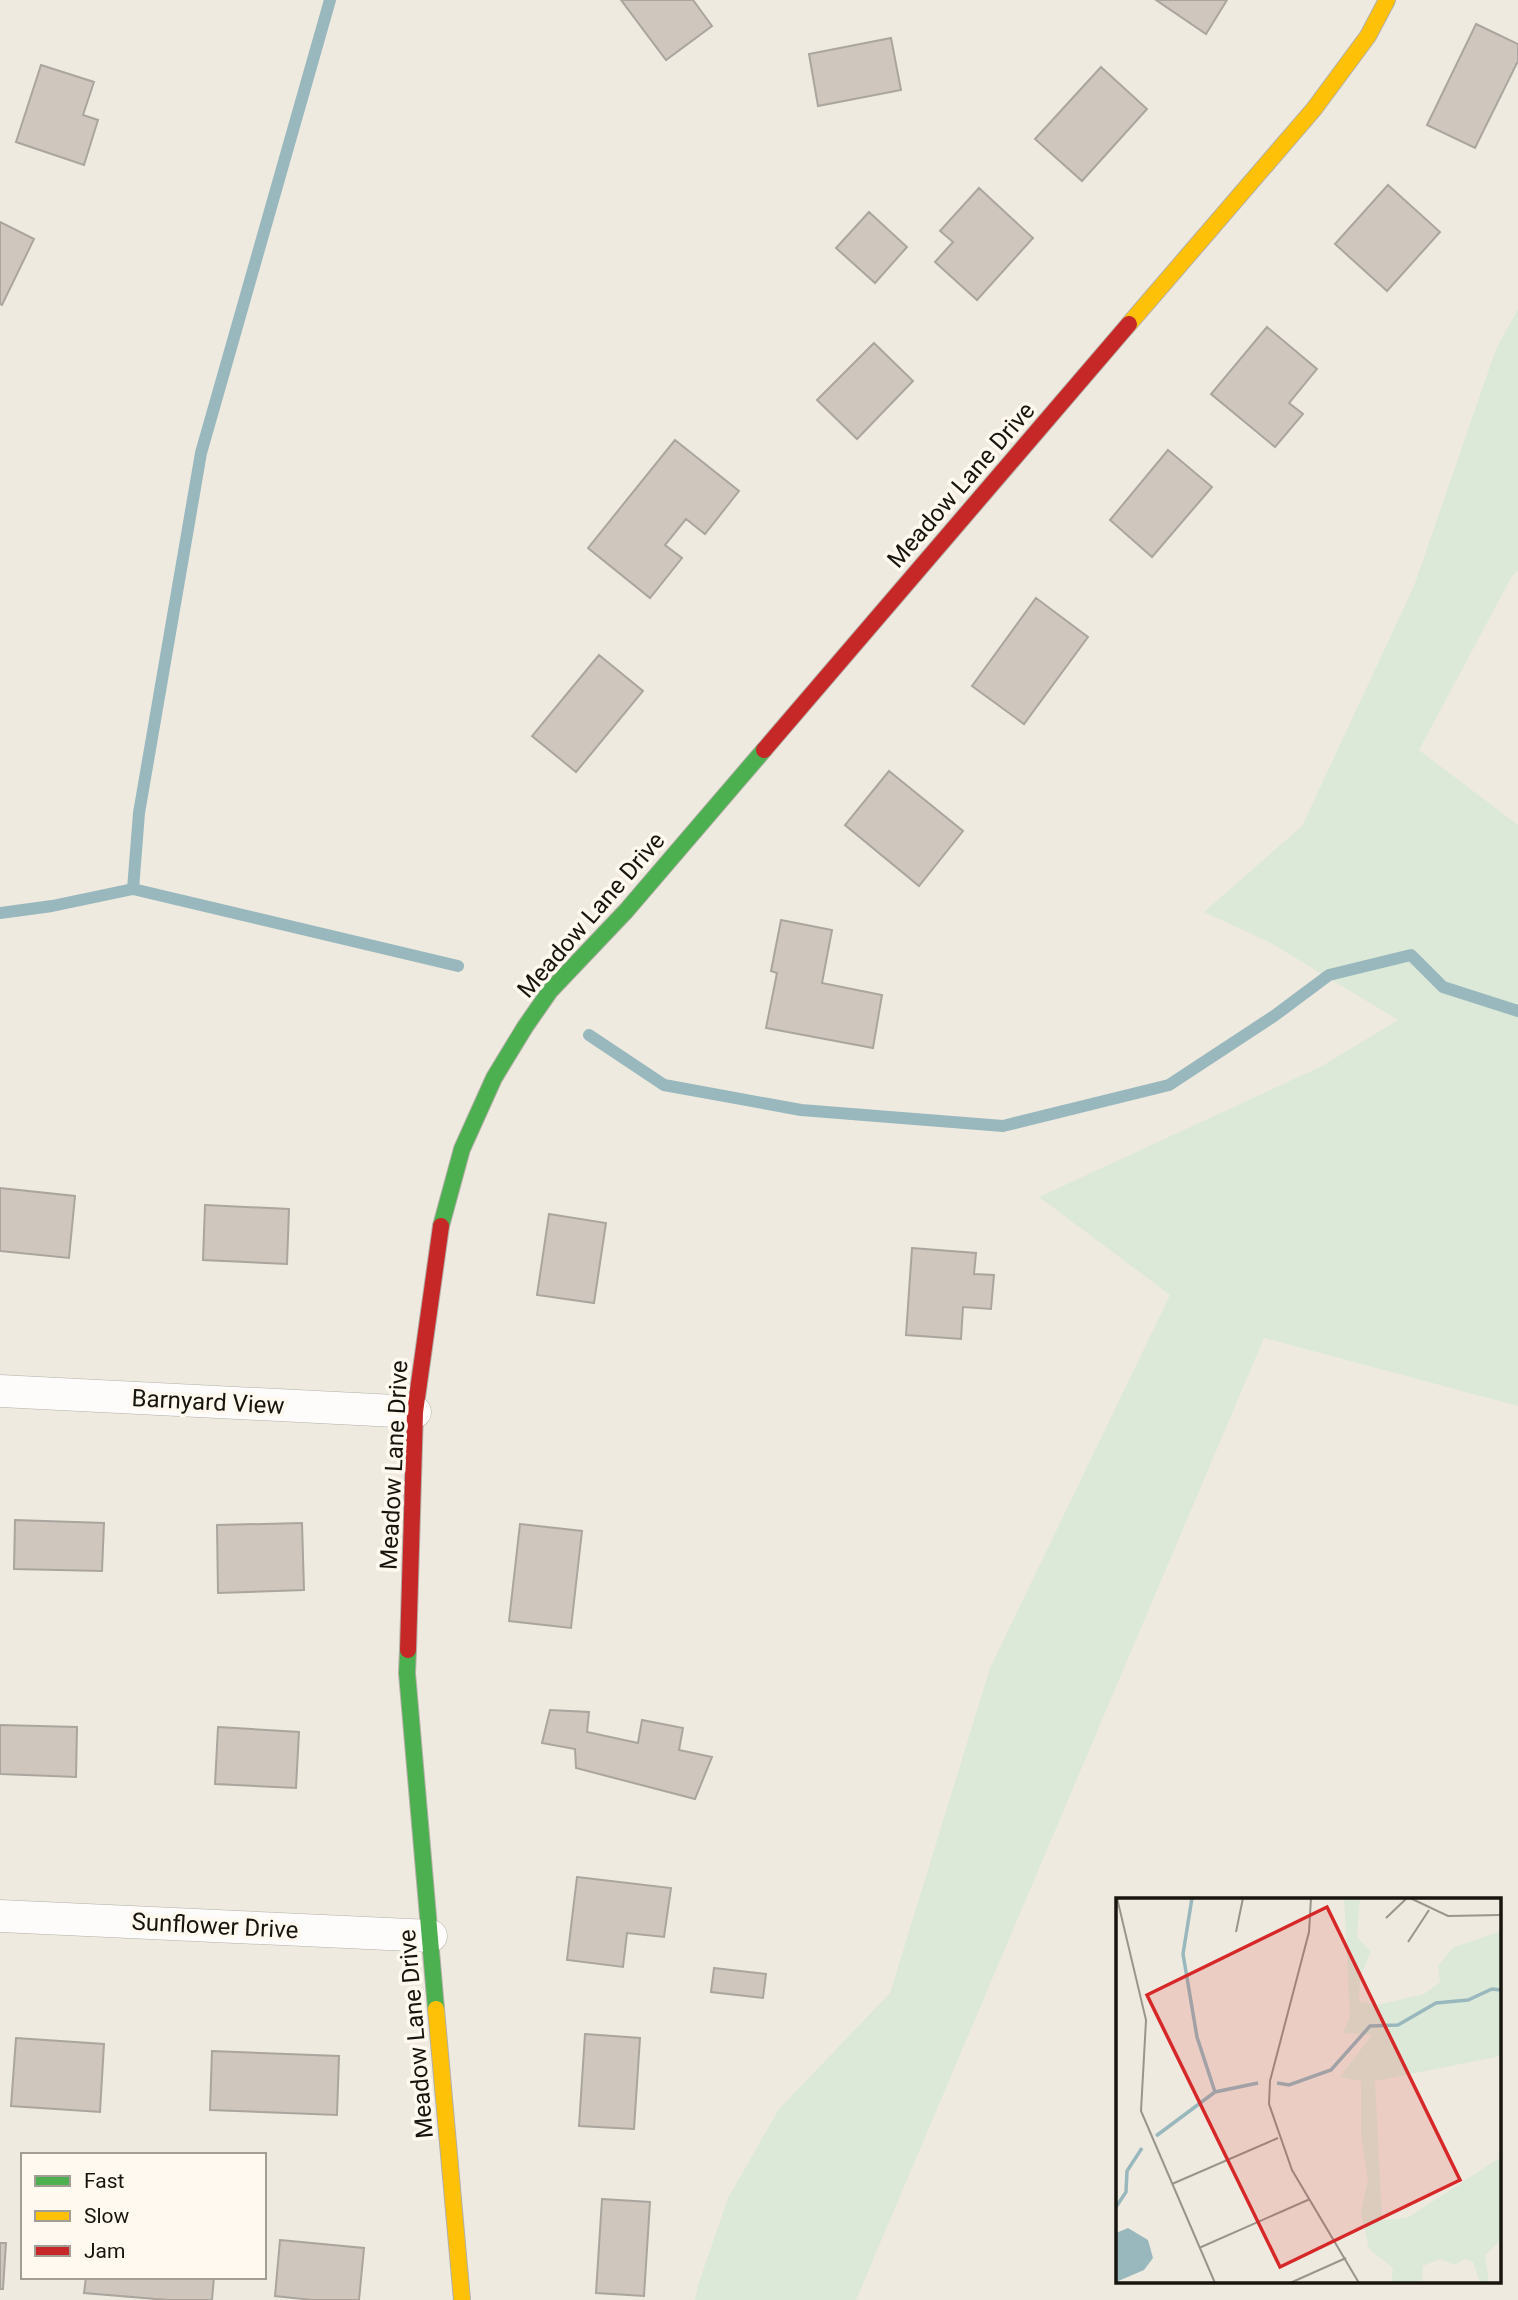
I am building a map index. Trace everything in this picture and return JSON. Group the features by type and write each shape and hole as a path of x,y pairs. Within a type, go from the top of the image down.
{"street":[{"name":"Meadow Lane Drive","path":"462,2300 407,1673 415,1412 438,1235 458,1161 494,1078 550,991 635,901 1305,119 1368,36 1387,0"},
{"name":"Barnyard View","path":"0,1391 415,1412"},
{"name":"Sunflower Drive","path":"0,1916 431,1936"}],"green space":[{"path":"1518,309 1518,571 1512,576 1419,750 1518,825 1518,1406 1264,1338 856,2300 695,2300 728,2198 779,2109 890,1993 990,1668 1170,1295 1039,1197 1322,1066 1398,1020 1271,943 1204,912 1302,826 1414,586 1496,349"}],"building":[{"path":"621,0 693,0 712,26 666,60"},
{"path":"1156,0 1227,0 1206,34"},
{"path":"1476,24 1518,44 1518,61 1475,148 1427,125"},
{"path":"891,38 901,90 818,106 809,54"},
{"path":"41,65 94,82 83,115 98,120 84,165 16,142"},
{"path":"1101,67 1147,109 1082,181 1035,139"},
{"path":"1388,185 1440,232 1387,291 1335,244"},
{"path":"979,188 1033,238 977,300 935,262 953,242 940,231"},
{"path":"869,212 907,247 875,283 836,248"},
{"path":"0,222 34,239 2,305 0,304"},
{"path":"1267,327 1317,369 1289,403 1303,414 1275,447 1211,394"},
{"path":"874,343 913,381 857,439 817,400"},
{"path":"675,440 739,491 705,534 686,519 665,545 682,558 650,598 588,548"},
{"path":"1168,450 1212,487 1152,557 1110,520"},
{"path":"1036,598 1088,637 1024,724 972,686"},
{"path":"599,655 643,691 576,772 532,736"},
{"path":"889,771 963,831 919,886 845,825"},
{"path":"781,920 832,930 822,983 882,995 873,1048 766,1028 777,973 771,971"},
{"path":"0,1188 75,1196 69,1258 0,1251"},
{"path":"205,1205 289,1209 287,1264 203,1260"},
{"path":"549,1214 606,1223 594,1303 537,1295"},
{"path":"912,1248 976,1253 974,1274 994,1275 991,1309 963,1307 961,1339 906,1335"},
{"path":"15,1520 104,1523 102,1571 14,1569"},
{"path":"302,1523 304,1590 218,1593 217,1525"},
{"path":"520,1524 582,1531 571,1628 509,1621"},
{"path":"550,1710 589,1712 587,1732 638,1743 642,1720 683,1728 679,1750 712,1757 695,1799 576,1768 575,1749 542,1743"},
{"path":"0,1725 77,1727 76,1777 0,1774"},
{"path":"218,1727 299,1732 296,1788 215,1784"},
{"path":"577,1877 671,1888 664,1937 627,1933 623,1967 567,1960"},
{"path":"714,1968 766,1974 763,1998 711,1992"},
{"path":"585,2034 640,2038 634,2129 579,2126"},
{"path":"16,2038 104,2044 100,2112 11,2106"},
{"path":"212,2051 339,2056 337,2115 210,2110"},
{"path":"602,2199 650,2202 644,2296 596,2293"},
{"path":"280,2240 364,2248 359,2300 312,2300 275,2296"},
{"path":"0,2243 6,2243 3,2289 0,2289"},
{"path":"86,2279 214,2279 212,2300 168,2300 84,2293"}],"waterway":[{"path":"133,889 139,813 201,453 330,0"},
{"path":"0,913 52,906 133,889 458,966"},
{"path":"589,1035 664,1085 801,1110 1003,1126 1169,1085 1274,1016 1329,975 1411,955 1443,987 1518,1011"}],"traffic: fast":[{"path":"441,1226 462,1149 494,1078 525,1027 550,991 626,911 764,750"},
{"path":"408,1650 407,1673 436,2009"}],"traffic: slow":[{"path":"1129,324 1314,109 1368,36 1387,0"},
{"path":"436,2009 462,2300"}],"traffic: jam":[{"path":"764,750 1129,324"},
{"path":"408,1650 415,1412 441,1226"}]}
